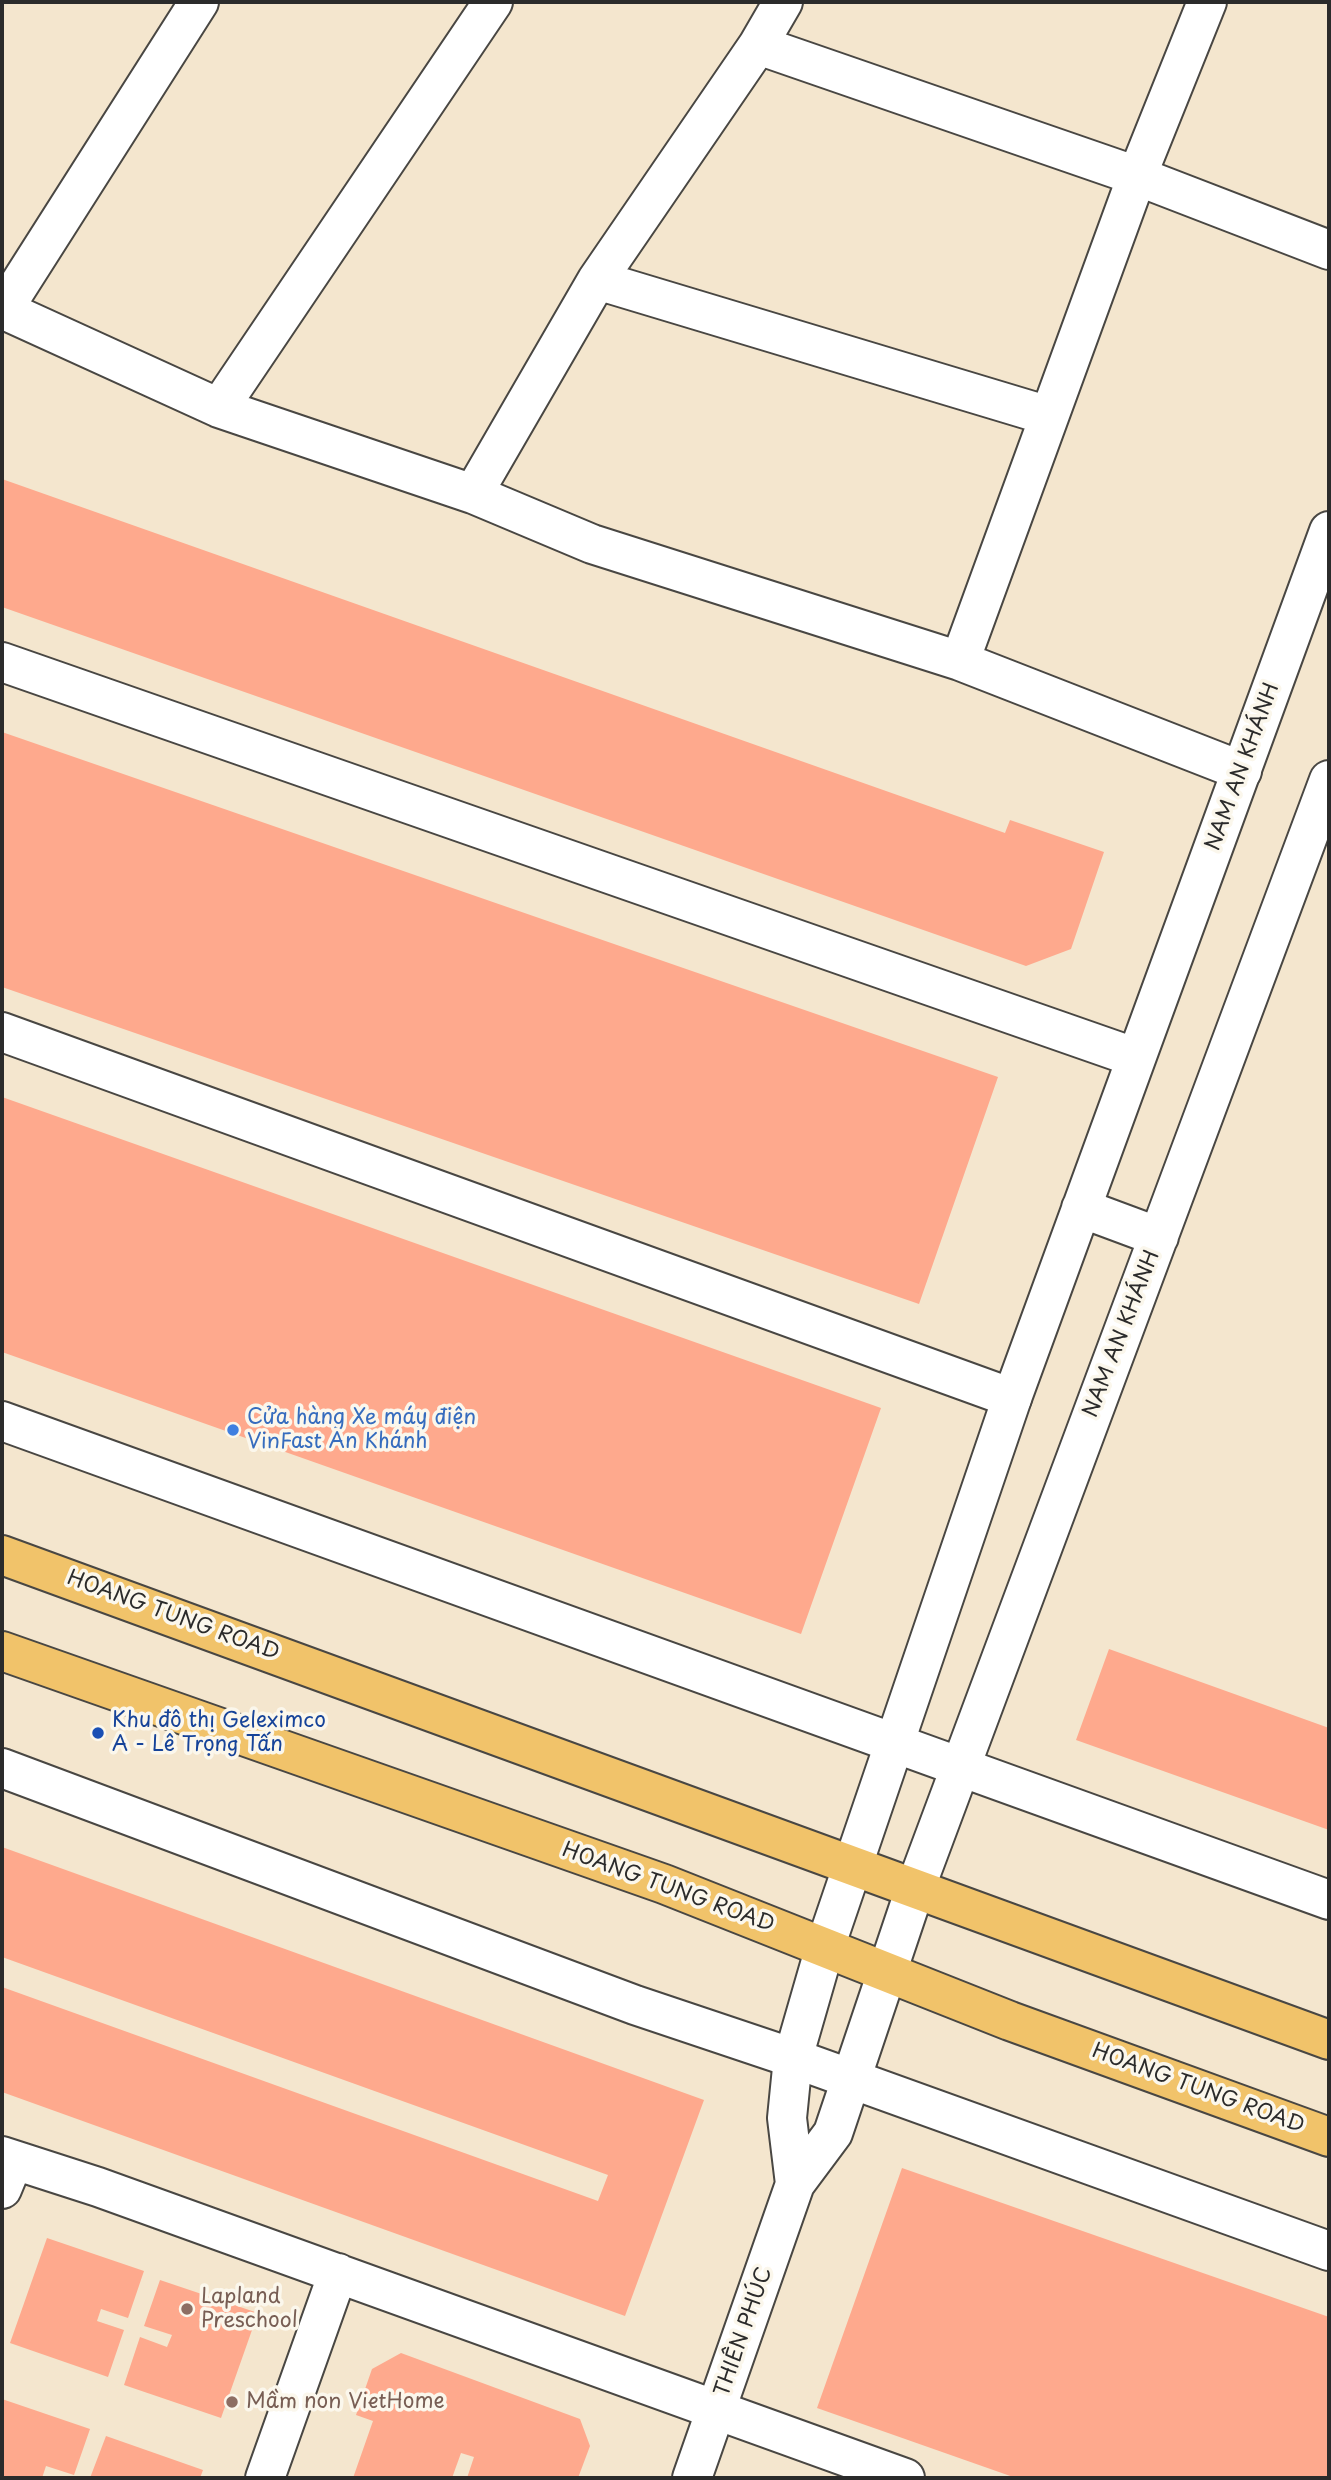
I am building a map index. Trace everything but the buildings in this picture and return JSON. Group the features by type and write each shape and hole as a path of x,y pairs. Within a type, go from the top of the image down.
{"main road":[{"name":"HOANG TUNG ROAD","path":"2,1555 691,1804 852,1866 1329,2040"},
{"name":"HOANG TUNG ROAD","path":"2,1651 664,1884 1010,2021 1329,2137"}],"street":[{"path":"199,2 3,310 219,408 473,494 592,544 960,661 1242,771"},
{"path":"219,408 493,2"},
{"path":"473,494 597,280 758,45 783,2"},
{"path":"960,661 1137,176 1207,2"},
{"path":"758,45 1137,176 1329,250"},
{"path":"597,280 1049,416"},
{"name":"NAM AN KHÁNH","path":"893,1744 1012,1398 1134,1057 1329,531"},
{"path":"2,662 1134,1057"},
{"name":"NAM AN KHÁNH","path":"887,1973 915,1889 1329,780"},
{"path":"2,1032 1012,1398"},
{"path":"1081,1208 1159,1237"},
{"path":"2,1422 1329,1900"},
{"name":"THIÊN PHÚC","path":"795,2184 787,2118 793,2058 825,1947 893,1744"},
{"path":"2,1768 635,2005 793,2058 1329,2251"},
{"name":"THIÊN PHÚC","path":"692,2478 795,2184 833,2133 887,1973"},
{"path":"6,2168 98,2187 905,2478"},
{"path":"265,2478 338,2273"}],"place":[{"name":"Cửa hàng Xe máy điện VinFast An Khánh","path":"233,1430"},
{"name":"Khu đô thị Geleximco A - Lê Trọng Tấn","path":"98,1733"},
{"name":"Lapland Preschool","path":"187,2309"},
{"name":"Mầm non VietHome","path":"232,2402"}]}
